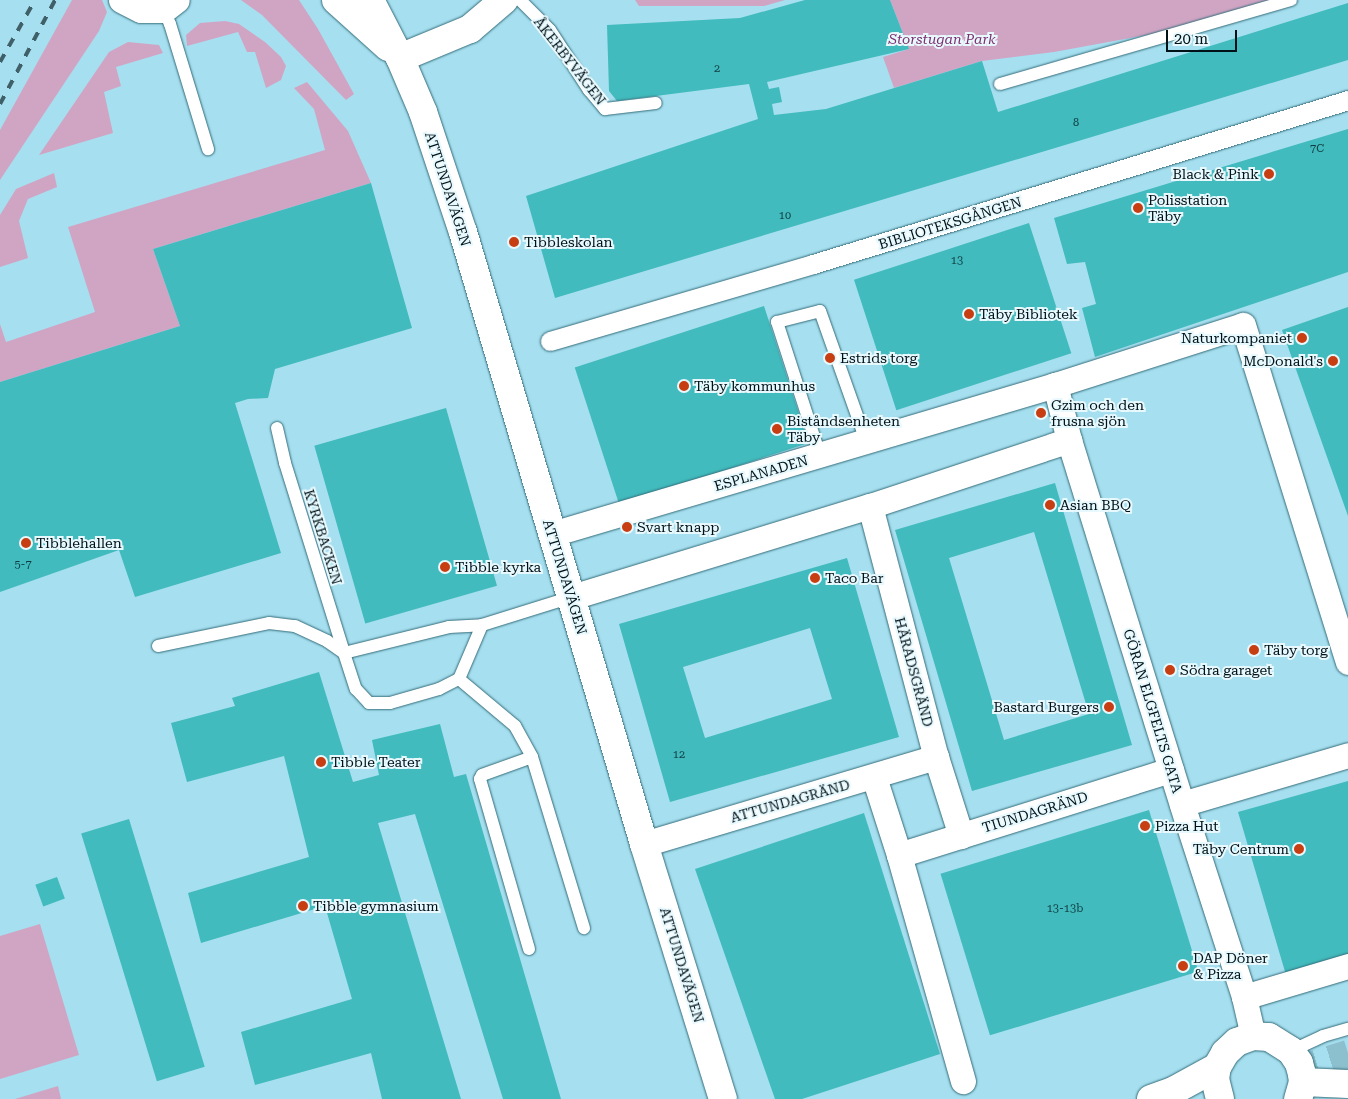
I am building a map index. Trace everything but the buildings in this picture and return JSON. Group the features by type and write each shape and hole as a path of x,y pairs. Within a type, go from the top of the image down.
{"street":[{"path":"121,0 141,10 170,5"},
{"name":"ATTUNDAVÄGEN","path":"336,0 400,58"},
{"name":"ATTUNDAVÄGEN","path":"370,0 400,58 423,112 463,232 644,844 723,1099"},
{"path":"400,58 470,29 504,0"},
{"name":"BIBLIOTEKSGÅNGEN","path":"550,341 822,262 1348,100"},
{"name":"ESPLANADEN","path":"552,534 1055,385 1243,325 1348,662"},
{"name":"GÖRAN ELGFELTS GATA","path":"1055,385 1070,440 1171,770 1244,996 1254,1036"},
{"path":"572,597 870,506 1070,440"},
{"name":"HÄRADSGRÄND","path":"870,506 936,757 961,836"},
{"path":"1182,804 1348,755"},
{"name":"ATTUNDAGRÄND","path":"644,844 936,757"},
{"name":"TIUNDAGRÄND","path":"899,856 1171,770"},
{"path":"874,776 899,856 963,1081"},
{"path":"1244,996 1348,966"},
{"path":"1220,1099 1215,1079 1217,1067 1225,1052 1237,1042 1254,1036 1270,1037 1291,1051 1299,1063 1300,1090 1348,1084"},
{"path":"1151,1099 1173,1091 1217,1067"}],"lane":[{"name":"ÅKERBYVÄGEN","path":"520,0 550,30 588,90 605,109 656,103"},
{"path":"1000,84 1291,0"},
{"path":"170,5 170,24 208,149"},
{"path":"820,455 778,322 820,310 866,441"},
{"name":"KYRKBACKEN","path":"277,428 285,463 356,689 369,703 390,703 439,689 459,679"},
{"path":"158,646 269,623 295,626 327,641 344,654 449,627 482,625 572,597"},
{"path":"482,625 459,679 515,726 532,758 584,928"},
{"path":"529,949 480,779 482,775 532,758"},
{"path":"1291,1051 1323,1036 1348,1029"}],"green space":[{"path":"72,0 102,0 107,12 99,31 0,180 0,130"},
{"path":"241,0 299,0 318,29 354,94 346,100 262,15"},
{"path":"635,0 785,0 764,6 639,6"},
{"name":"Storstugan Park","path":"890,0 1274,0 1174,30 1054,52 982,61 894,88 883,57 909,49"},
{"path":"225,21 239,24 265,42 281,57 286,66 281,80 266,88 255,52 247,52 238,32 187,46 186,35 200,23"},
{"path":"128,42 159,45 163,53 116,67 121,86 104,92 113,133 39,155 109,52"},
{"path":"307,82 348,131 371,183 153,249 180,326 0,382 0,324 6,342 95,312 68,227 325,150 314,109 294,88"},
{"path":"54,173 57,187 28,199 19,221 28,258 0,267 0,215 16,189"},
{"path":"40,924 79,1055 0,1079 0,936"},
{"path":"58,1086 61,1099 15,1099"}],"tunnel":[{"path":"1290,1072 1348,1054"}],"railway":[{"path":"0,62 35,0"},
{"path":"0,104 55,0"}],"place":[{"name":"Black & Pink","path":"1269,174"},
{"name":"Polisstation Täby","path":"1138,208"},
{"name":"Tibbleskolan","path":"514,242"},
{"name":"Täby Bibliotek","path":"969,314"},
{"name":"Naturkompaniet","path":"1302,338"},
{"name":"Estrids torg","path":"830,358"},
{"name":"McDonald's","path":"1333,361"},
{"name":"Täby kommunhus","path":"684,386"},
{"name":"Gzim och den frusna sjön","path":"1041,413"},
{"name":"Biståndsenheten Täby","path":"777,429"},
{"name":"Asian BBQ","path":"1050,505"},
{"name":"Svart knapp","path":"627,527"},
{"name":"Tibblehallen","path":"26,543"},
{"name":"Tibble kyrka","path":"445,567"},
{"name":"Taco Bar","path":"815,578"},
{"name":"Täby torg","path":"1254,650"},
{"name":"Södra garaget","path":"1170,670"},
{"name":"Bastard Burgers","path":"1109,707"},
{"name":"Tibble Teater","path":"321,762"},
{"name":"Pizza Hut","path":"1145,826"},
{"name":"Täby Centrum","path":"1299,849"},
{"name":"Tibble gymnasium","path":"303,906"},
{"name":"DAP Döner & Pizza","path":"1183,966"}]}
